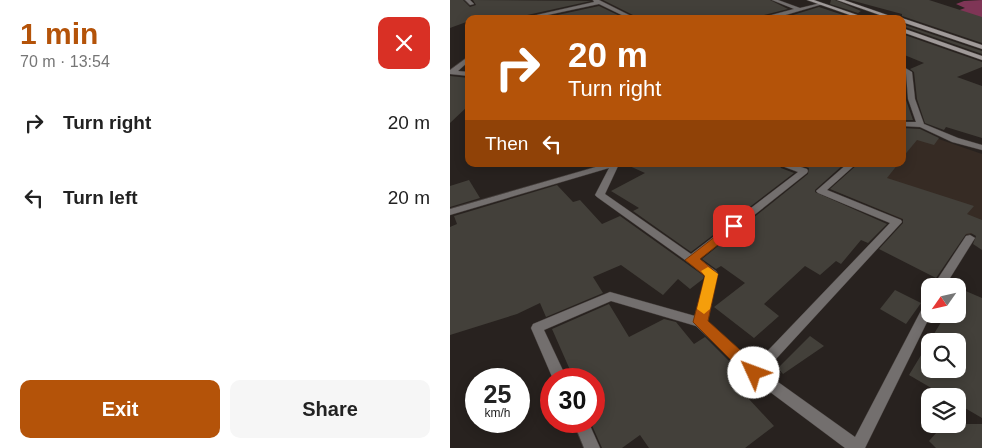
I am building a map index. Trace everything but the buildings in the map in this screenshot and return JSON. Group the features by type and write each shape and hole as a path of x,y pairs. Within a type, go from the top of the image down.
{"main road":[{"path":"809,0 855,15"},
{"path":"821,4 841,0 885,15"},
{"path":"906,21 982,47"},
{"path":"906,31 982,58"}],"street":[{"path":"467,0 472,4"},
{"path":"774,0 798,10"},
{"path":"538,15 597,1 627,15"},
{"path":"779,15 821,4"},
{"path":"451,72 465,61"},
{"path":"906,70 909,72 908,88 911,104 920,125"},
{"path":"451,72 465,74"},
{"path":"906,124 920,125 955,140 982,148"},
{"path":"450,212 605,167"},
{"path":"614,167 600,195 712,274 700,322"},
{"path":"691,260 804,171 793,167"},
{"path":"754,373 897,222 821,191 849,167"},
{"path":"944,278 970,238"},
{"path":"555,368 537,328 610,296 700,322 754,373 857,448 921,322"},
{"path":"585,433 592,448"}],"shaded area":[{"path":"982,0 982,26 954,12 965,8 956,4 964,1"},
{"path":"906,133 936,138 982,154 982,232 947,238 831,189 856,167 906,167"}],"slow traffic":[{"path":"704,309 712,274 708,271"}],"route":[{"path":"734,226 691,260 712,274 700,322 754,373"}]}
